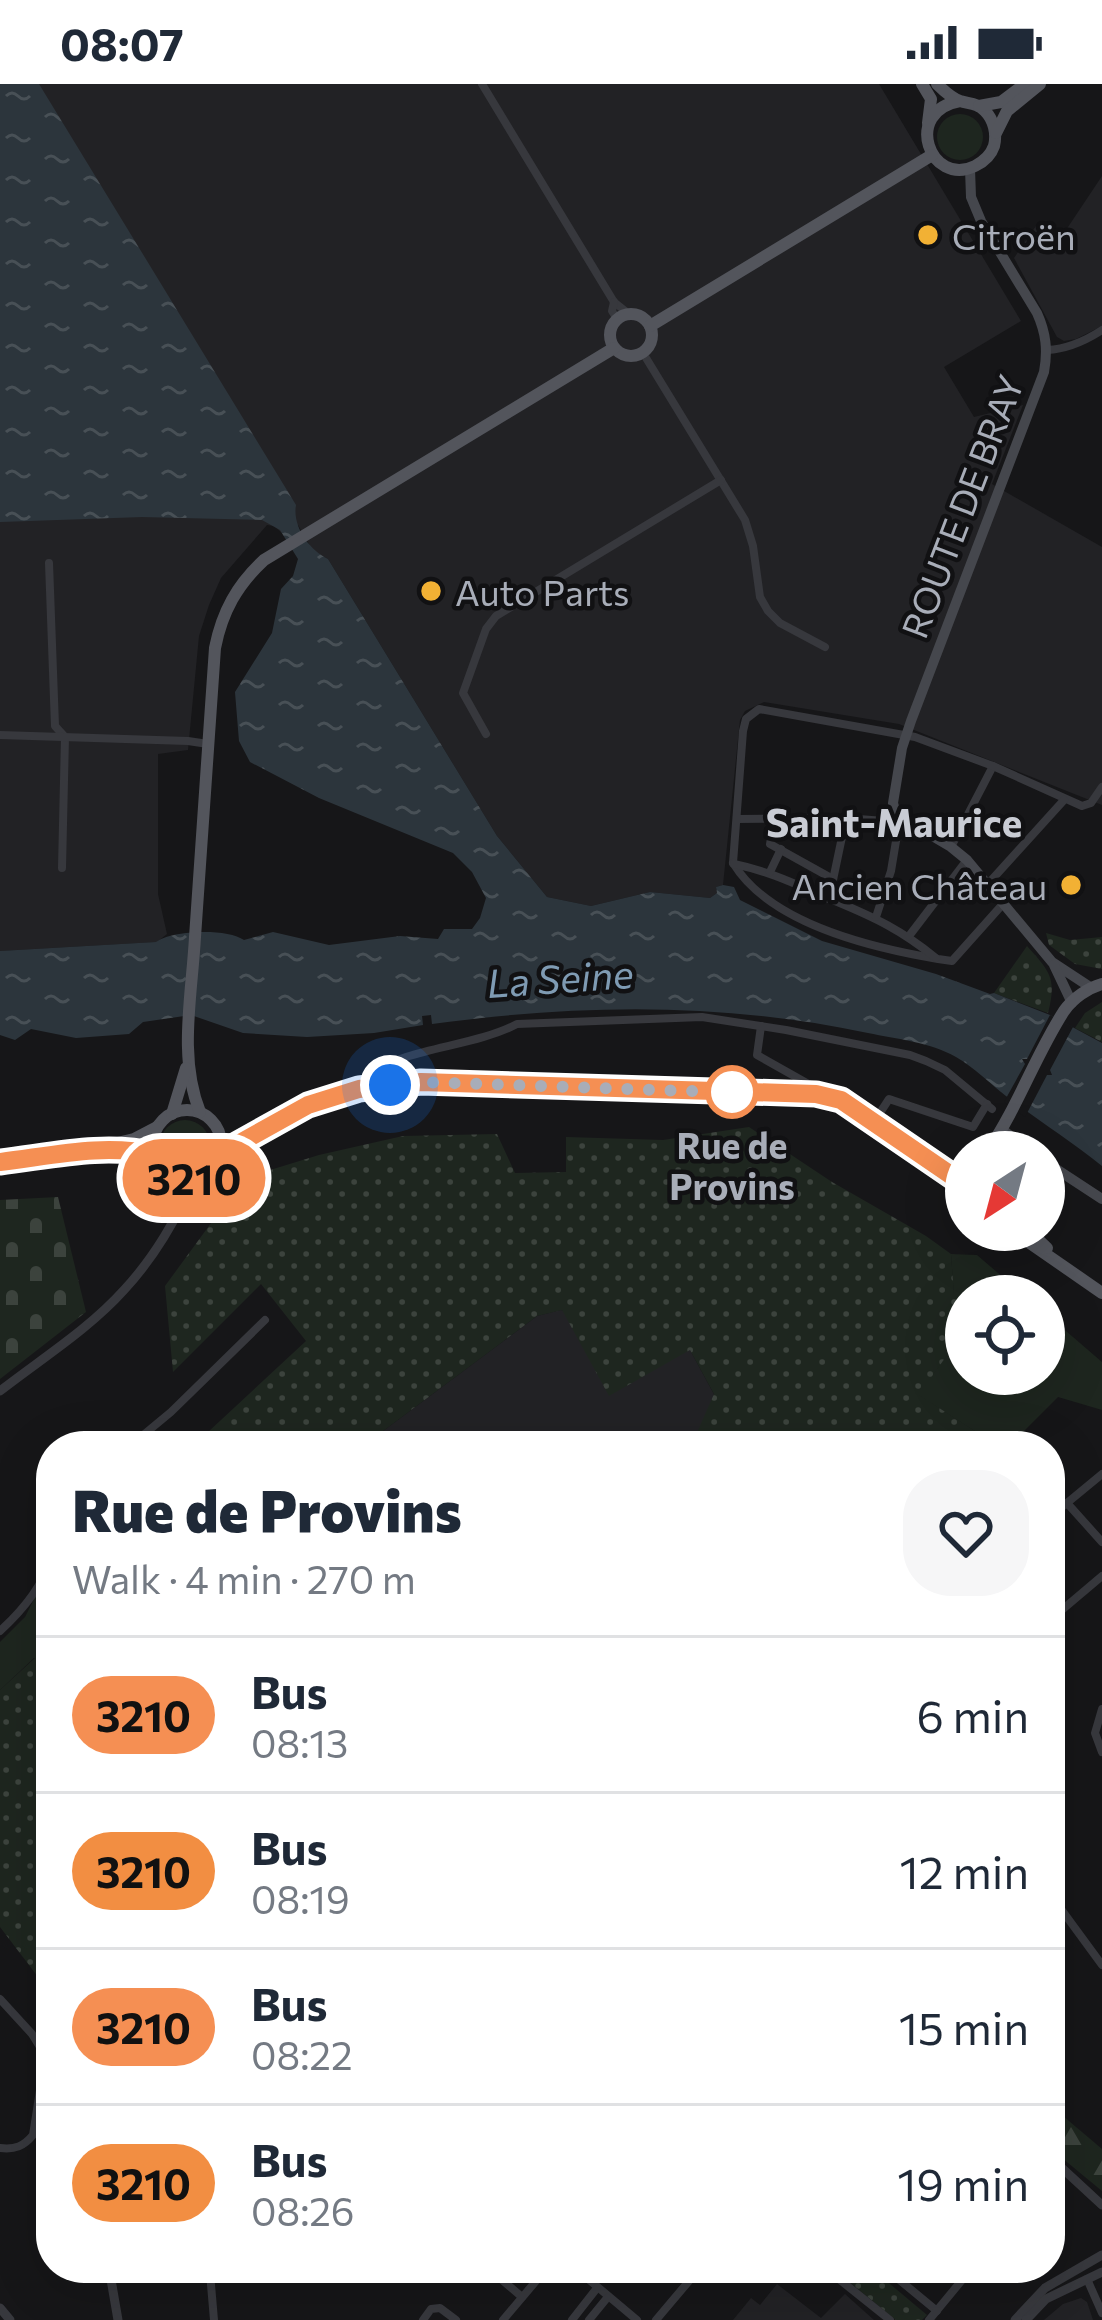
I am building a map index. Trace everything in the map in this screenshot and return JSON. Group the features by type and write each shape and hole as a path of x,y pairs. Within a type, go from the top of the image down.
{"main road":[{"path":"922,84 931,99 926,134 932,155 948,168 970,169 989,156 1007,111 1040,84"},
{"path":"937,84 960,101 979,106 1001,102 1025,84"},
{"path":"928,124 940,107 960,101"},
{"path":"979,106 988,114 995,134"},
{"path":"650,326 932,155"},
{"name":"ROUTE DE BRAY","path":"898,816 893,803 906,735 1044,372 1047,350 1044,328 971,197 970,169"},
{"path":"623,317 642,317 650,326 651,344 643,353 631,357 614,348 610,336 623,317"},
{"path":"220,1154 219,1131 200,1112 192,1094 188,1061 215,648 224,612 249,574 283,548 614,348"},
{"path":"898,816 967,860 1052,962 1072,1003"},
{"path":"1003,1131 1060,1021 1072,1003 1096,986 1052,962"},
{"path":"172,1114 188,1061"},
{"path":"158,1127 155,1155 165,1171 193,1178 210,1170 220,1154 308,1105 359,1089 421,1082 811,1094 841,1100 945,1171"},
{"path":"89,1151 134,1139 172,1114 200,1112"},
{"path":"219,1131 235,1137 254,1136"},
{"path":"0,1162 89,1151 135,1150 155,1155"},
{"path":"1065,1175 1102,1199"},
{"path":"1043,1251 1102,1293"},
{"path":"1051,1251 1070,1269"}],"street":[{"path":"486,86 614,302 622,305 623,317"},
{"path":"1047,350 1058,350 1102,330"},
{"path":"643,353 745,520 760,596 768,610 824,647"},
{"path":"486,734 463,693 486,629 496,616 721,480"},
{"path":"49,563 55,725 65,737 62,868"},
{"path":"1002,905 952,961 846,939 773,903 733,863 746,719 759,709 906,735 993,766 1082,806 1091,803 1102,787"},
{"path":"0,735 208,744"},
{"path":"951,847 993,766"},
{"path":"986,886 1064,800"},
{"path":"737,819 884,820 898,816 891,871 876,917"},
{"path":"830,899 846,818"},
{"path":"776,819 770,844 833,879"},
{"path":"770,872 781,849"},
{"path":"909,936 967,860"},
{"path":"733,863 770,872 876,917 938,959"},
{"path":"359,1089 367,1075 403,1059 498,1034 517,1024 702,1017 910,1055 945,1070 989,1107 973,1127 890,1099 874,1122"},
{"path":"761,1026 757,1055 812,1086 811,1094"},
{"path":"169,1226 174,1176"},
{"path":"0,1391 123,1292 169,1226 193,1178"},
{"path":"148,1431 265,1320"},
{"path":"1102,1474 1067,1503 1102,1541"},
{"path":"1065,1607 1102,1576"},
{"path":"0,1631 36,1589"},
{"path":"1102,1708 1095,1733 1102,1752"},
{"path":"1065,1914 1102,1965"},
{"path":"0,1999 36,2038"},
{"path":"0,2148 11,2150 26,2144 36,2116"},
{"path":"1065,2170 1102,2205"},
{"path":"1074,2177 1102,2195"},
{"path":"1065,2276 1102,2255"},
{"path":"1026,2320 1046,2299 1102,2272"},
{"path":"1087,2279 1102,2313"},
{"path":"112,2283 118,2320"},
{"path":"211,2283 214,2320"},
{"path":"506,2283 522,2296"},
{"path":"503,2320 534,2283"},
{"path":"592,2283 637,2320"},
{"path":"656,2320 687,2283"},
{"path":"844,2283 890,2320"},
{"path":"903,2283 937,2311"},
{"path":"929,2320 960,2283"},
{"path":"1016,2320 1054,2283"},
{"path":"572,2320 597,2288"},
{"path":"589,2320 607,2297"},
{"path":"0,2308 10,2320"},
{"path":"423,2320 431,2309 440,2308 456,2320"}],"shaded area":[{"path":"0,84 879,84 1021,321 944,367 974,417 1023,405 992,484 1102,547 1102,805 899,724 764,702 745,711 740,720 723,885 716,887 717,893 710,898 650,892 591,906 547,897 497,836 328,559 313,551 298,525 283,534 267,525 221,578 209,605 199,636 188,750 158,754 158,894 167,934 157,942 0,951"},
{"path":"1102,176 1102,326 1064,341 1057,337 1014,258 1038,223 1062,236"},
{"path":"561,1310 690,1350 734,1431 383,1431 537,1316"},
{"path":"777,2284 821,2318 845,2294 874,2320 733,2320 751,2298 760,2305"},
{"path":"1081,2298 1093,2320 1044,2320 1063,2304"}],"green space":[{"path":"960,114 977,120 983,137 977,154 960,160 943,154 937,137 943,120"},
{"path":"1046,933 1070,940 1102,937 1102,969 1075,964 1049,945"},
{"path":"1027,946 1050,976 1048,1013 994,993"},
{"path":"1102,1002 1102,1042 1075,1028 1085,1013"},
{"path":"185,1120 203,1127 210,1145 203,1163 185,1170 167,1163 160,1145 167,1127"},
{"path":"749,1127 926,1236 951,1254 953,1275 945,1275 945,1358 919,1395 975,1431 698,1431 714,1394 690,1350 609,1396 562,1310 537,1316 383,1431 209,1431 306,1341 261,1284 173,1372 165,1286 244,1178 403,1136 497,1134 515,1173 566,1172 566,1137 663,1140"},
{"path":"58,1197 86,1312 0,1379 0,1200"},
{"path":"951,1254 977,1255 1000,1275 952,1275"},
{"path":"1065,1330 1102,1362 1102,1410 1058,1397 1024,1431 974,1431 918,1395 945,1358 945,1395 1065,1395"},
{"path":"36,1595 36,1659 0,1690 0,1642 25,1617"},
{"path":"36,1658 36,1974 0,1927 0,1690"},
{"path":"1065,2118 1102,2149 1102,2191 1065,2160"},
{"path":"850,2283 889,2283 927,2315 922,2320 896,2320"}],"water":[{"name":"La Seine","path":"0,84 39,84 296,505 303,536 328,559 497,836 547,897 591,906 650,892 710,898 717,893 716,887 734,887 740,900 822,941 936,974 1050,1015 1102,1043 1102,1166 1065,1139 1065,1131 1054,1131 946,1052 902,1039 758,1016 596,1010 432,1024 431,1015 422,1016 423,1025 307,1037 243,1033 191,1015 143,1022 129,1034 76,1038 31,1029 15,1040 0,1035 0,951 156,942 200,932 244,940 273,932 329,945 400,936 438,939 444,929 472,929 486,898 472,872 453,853 319,798 250,762 239,741 235,692 272,633 281,589 293,576 298,559 280,530 262,520 142,517 0,522"}],"pier":[{"path":"1050,1015 1073,1027 1050,1070 1052,1075 1047,1075 1025,1117 1004,1102 1025,1064 1022,1059 1027,1059"}],"bus line":[{"name":"3210","path":"0,1162 135,1150 155,1155 174,1176 193,1178 210,1170 220,1154 308,1105 359,1089 421,1082 816,1094 841,1100 945,1171"}],"place":[{"name":"Citroën","path":"928,235"},
{"name":"Auto Parts","path":"431,591"},
{"name":"Ancien Château","path":"1071,885"},
{"name":"Rue de Provins","path":"732,1092"}],"district":[{"name":"Saint-Maurice","path":"894,821"}],"route":[{"path":"390,1085 421,1082 748,1093 732,1092"}]}
